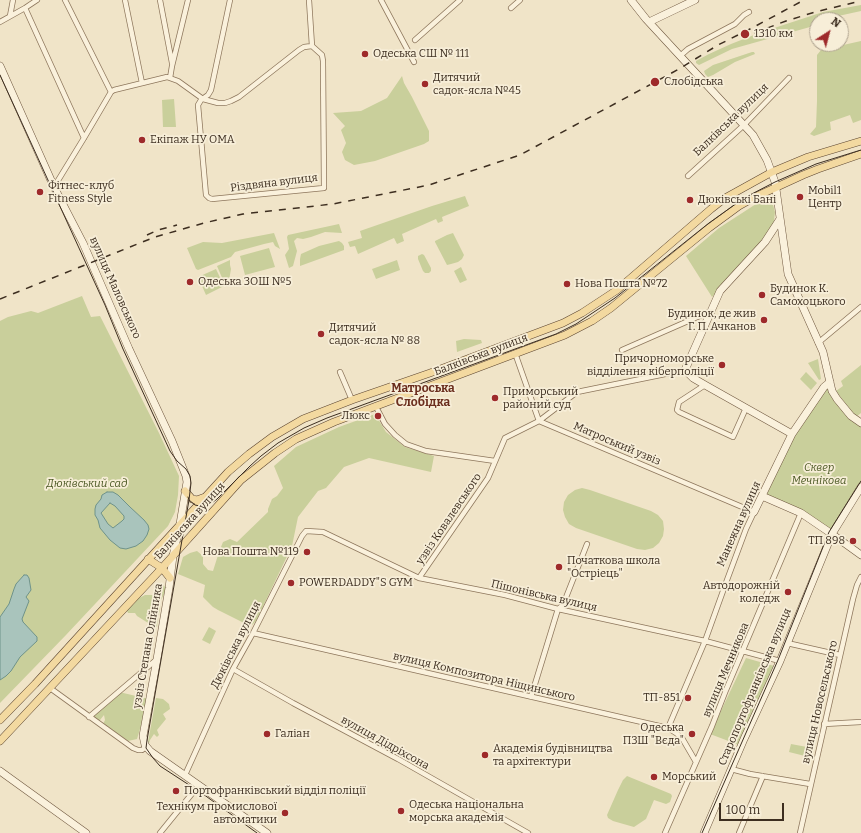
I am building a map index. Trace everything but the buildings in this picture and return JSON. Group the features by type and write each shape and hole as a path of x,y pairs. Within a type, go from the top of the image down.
{"main road":[{"name":"Балківська вулиця","path":"0,720 35,684 228,472 272,437 303,419 563,323 582,313 617,290 711,209 735,193 772,172 808,157 861,141"},
{"name":"Балківська вулиця","path":"0,741 162,568 241,480 274,453 296,439 328,425 565,335 592,321 611,308 725,216 755,197 818,169 861,154"},
{"path":"185,491 192,499 197,500 207,496"},
{"path":"148,559 162,568 170,578"}],"street":[{"path":"10,16 14,0"},
{"path":"0,22 37,0"},
{"path":"65,0 111,92"},
{"path":"126,0 142,83"},
{"path":"160,0 172,66"},
{"path":"170,78 188,0"},
{"path":"203,99 211,90 230,0"},
{"path":"54,187 111,92 164,77 178,81 203,99 218,103 231,102 298,50 304,47 312,46 309,0"},
{"path":"381,0 414,62"},
{"path":"415,40 460,0"},
{"path":"511,8 520,0"},
{"path":"632,0 649,22 744,125 761,149 772,172 776,187 788,274 823,352 832,391 852,416 860,421"},
{"path":"649,22 695,0"},
{"path":"25,8 84,138"},
{"path":"685,61 688,49 735,24 749,12"},
{"name":"Різдвяна вулиця","path":"203,99 199,102 198,108 206,195 209,198 212,199 324,188 323,61 322,55 312,46"},
{"name":"вулиця Маловського","path":"0,66 54,187 83,243 129,349 172,441 186,476 187,482 180,524"},
{"name":"Балківська вулиця","path":"688,176 744,125 789,78"},
{"path":"780,219 765,242 720,291 686,370 693,378 705,386 792,434"},
{"path":"818,343 861,307"},
{"path":"622,350 711,311"},
{"path":"516,353 538,421"},
{"name":"узвіз Ковалевського","path":"419,578 488,478 505,438 538,421 577,392 686,370"},
{"path":"340,372 352,400"},
{"name":"Манежна вулиця","path":"668,728 705,641 746,528 792,434 824,387 830,382"},
{"path":"705,386 679,402 677,410 682,414 733,437 746,408"},
{"path":"376,407 385,424 406,444 426,451 495,461"},
{"name":"Матроський узвіз","path":"538,421 754,512"},
{"name":"Старопортофранківська вулиця","path":"704,833 780,661 786,643 832,534 861,487"},
{"path":"762,496 801,513 861,555"},
{"name":"вулиця Мечникова","path":"665,833 744,651 801,513"},
{"path":"180,524 182,531 189,538"},
{"name":"узвіз Степана Олійника","path":"146,747 143,741 143,736 173,556 180,524"},
{"name":"Пішонівська вулиця","path":"312,530 323,532 419,578 705,641 780,661"},
{"name":"Дюківська вулиця","path":"185,776 233,669 302,536 306,531 312,530"},
{"path":"531,696 558,609 563,606 587,544"},
{"name":"вулиця Новосельського","path":"800,833 853,599 861,577"},
{"name":"вулиця Композитора Ніщинського","path":"253,633 668,728 682,738 696,762"},
{"path":"786,643 840,655"},
{"path":"89,716 157,659"},
{"name":"вулиця Дідріхсона","path":"233,669 398,759 528,833"},
{"path":"50,688 138,750 142,750 146,747 267,833"},
{"path":"824,724 861,722"},
{"path":"731,769 810,784"},
{"path":"0,771 86,833"},
{"path":"739,833 763,776"},
{"path":"160,833 199,785"}],"green space":[{"path":"861,5 861,11 849,14 849,12 823,12"},
{"path":"809,17 809,27 732,49 699,65 696,63 696,61 709,54 759,33"},
{"path":"861,41 861,120 853,123 850,115 830,122 831,130 814,136 810,134 816,127 817,55 819,52 849,52 849,44"},
{"path":"752,52 755,54 735,62 713,75 708,77 705,74 704,71 713,65"},
{"path":"402,76 404,83 429,131 429,141 375,161 354,165 345,160 342,152 346,143 341,130 345,126 333,113 361,111 387,98"},
{"path":"174,99 176,127 163,127 162,100"},
{"path":"465,196 469,206 442,217 443,221 438,223 436,219 402,234 404,241 397,244 394,238 358,254 355,246 350,247 348,242 362,238 360,231"},
{"path":"764,200 768,200 773,205 775,212 774,221 770,232 712,297 686,256 719,228"},
{"path":"339,224 342,233 325,232 303,239 297,238 294,241 297,251 293,266 289,268 285,255 289,249 288,235"},
{"path":"274,233 280,249 275,246 273,242 264,244 235,252 231,257 198,270 196,269 187,248 203,242 222,243"},
{"path":"453,233 464,255 458,262 447,265 435,241"},
{"path":"339,241 344,246 344,250 300,266 301,254 319,246"},
{"path":"269,248 275,267 245,275 240,256"},
{"path":"422,254 431,268 429,273 425,273 423,271 418,259 418,256"},
{"path":"230,260 231,269 228,286 226,287 217,266"},
{"path":"397,260 400,270 376,279 372,269"},
{"path":"461,267 467,280 460,283 454,271"},
{"path":"216,269 224,286 206,295 198,277"},
{"name":"Дюківський сад","path":"82,296 91,317 100,316 179,476 175,512 168,526 0,703 0,321 8,317 31,311 38,313"},
{"path":"464,339 481,340 482,343 457,352 456,341"},
{"path":"818,359 821,379 819,380 808,363"},
{"path":"861,365 861,413 856,417 836,391 843,386 841,381"},
{"path":"806,372 817,383 811,390 800,379"},
{"name":"Сквер Мечнікова","path":"824,387 831,388 861,423 861,487 832,534 762,496 792,434"},
{"path":"375,414 386,432 405,447 434,456 431,472 369,458 344,467 326,488 318,491 298,517 292,546 256,621 252,625 248,625 213,607 203,597 205,585 178,574 183,557 197,551 203,556 203,564 208,570 213,571 223,542 230,539 237,542 268,512 272,499 277,496 283,488 274,466 296,447 339,427"},
{"path":"582,488 651,511 658,515 663,521 664,529 663,536 659,543 653,548 645,550 637,549 576,528 569,524 563,510 564,502 568,495 575,490"},
{"path":"158,583 162,583 166,590 159,604 160,610 157,627 137,616 135,613 128,613 127,611 129,607 139,598 145,595 153,595"},
{"path":"209,627 216,631 210,644 202,640"},
{"path":"746,658 774,666 739,745 710,734"},
{"path":"119,692 149,699 137,739 128,741 103,724 105,720 104,715 100,720 92,717"},
{"path":"156,698 163,699 169,704 170,709 163,714 166,719 157,730 159,735 157,737 154,734 149,743 148,742"},
{"path":"791,744 807,747 805,756 789,752"},
{"path":"627,776 671,794 672,796 670,802 666,804 654,800 646,819 634,827 613,821 608,818 607,815 623,780"}],"water":[{"path":"107,492 113,492 144,520 149,529 143,541 136,546 126,549 120,548 110,540 100,528 95,515 96,505 101,499 102,495","holes":["110,503 115,506 124,516 124,519 113,528 108,524 101,513"]},
{"path":"24,575 27,575 29,578 31,590 26,597 29,601 22,619 37,637 37,641 20,657 11,671 0,680 0,617 9,604 16,584"}],"tram line":[{"path":"0,75 170,451 177,461 186,469 190,476 191,483 189,500 146,748 160,766 203,794 257,833"},
{"path":"188,497 189,500 195,505 205,507 217,499 261,456 278,443 304,428 327,418 556,334 576,324 615,298 709,223 744,198 775,182 816,164 861,150"},
{"path":"702,833 778,660 829,532 861,481"}],"railway":[{"path":"0,299 155,237 204,223 243,214 333,204 429,185 520,155 679,69 718,45 804,0"},
{"path":"754,33 815,12 861,1"},
{"path":"147,235 158,230 177,225"}],"place":[{"name":"1310 км","path":"745,34"},
{"name":"Одеська СШ № 111","path":"365,54"},
{"name":"Слобідська","path":"655,82"},
{"name":"Дитячий садок-ясла №45","path":"425,84"},
{"name":"Екіпаж НУ ОМА","path":"142,140"},
{"name":"Фітнес-клуб Fitness Style","path":"40,192"},
{"name":"Mobil1 Центр","path":"800,197"},
{"name":"Дюківські Бані","path":"690,200"},
{"name":"Одеська ЗОШ №5","path":"190,282"},
{"name":"Нова Пошта №72","path":"567,284"},
{"name":"Будинок К. Самохоцького","path":"762,295"},
{"name":"Будинок, де жив Г. П. Ачканов","path":"764,320"},
{"name":"Дитячий садок-ясла № 88","path":"321,334"},
{"name":"Причорноморське відділення кіберполіції","path":"722,365"},
{"name":"Приморський районий суд","path":"495,398"},
{"name":"Люкс","path":"378,416"},
{"name":"ТП 898","path":"853,541"},
{"name":"Нова Пошта №119","path":"307,552"},
{"name":"Початкова школа \"Остріець\"","path":"559,567"},
{"name":"POWERDADDY\"S GYM","path":"291,583"},
{"name":"Автодорожній коледж","path":"788,592"},
{"name":"ТП-851","path":"688,698"},
{"name":"Галіан","path":"267,734"},
{"name":"Одеська ПЗШ \"Вєда\"","path":"692,734"},
{"name":"Академія будівництва та архітектури","path":"485,755"},
{"name":"Морський","path":"654,777"},
{"name":"Портофранківський відділ поліції","path":"176,791"},
{"name":"Одеська національна морська академія","path":"401,811"},
{"name":"Технікум промислової автоматики","path":"285,813"}],"district":[{"name":"Матроська Слобідка","path":"423,396"}]}
